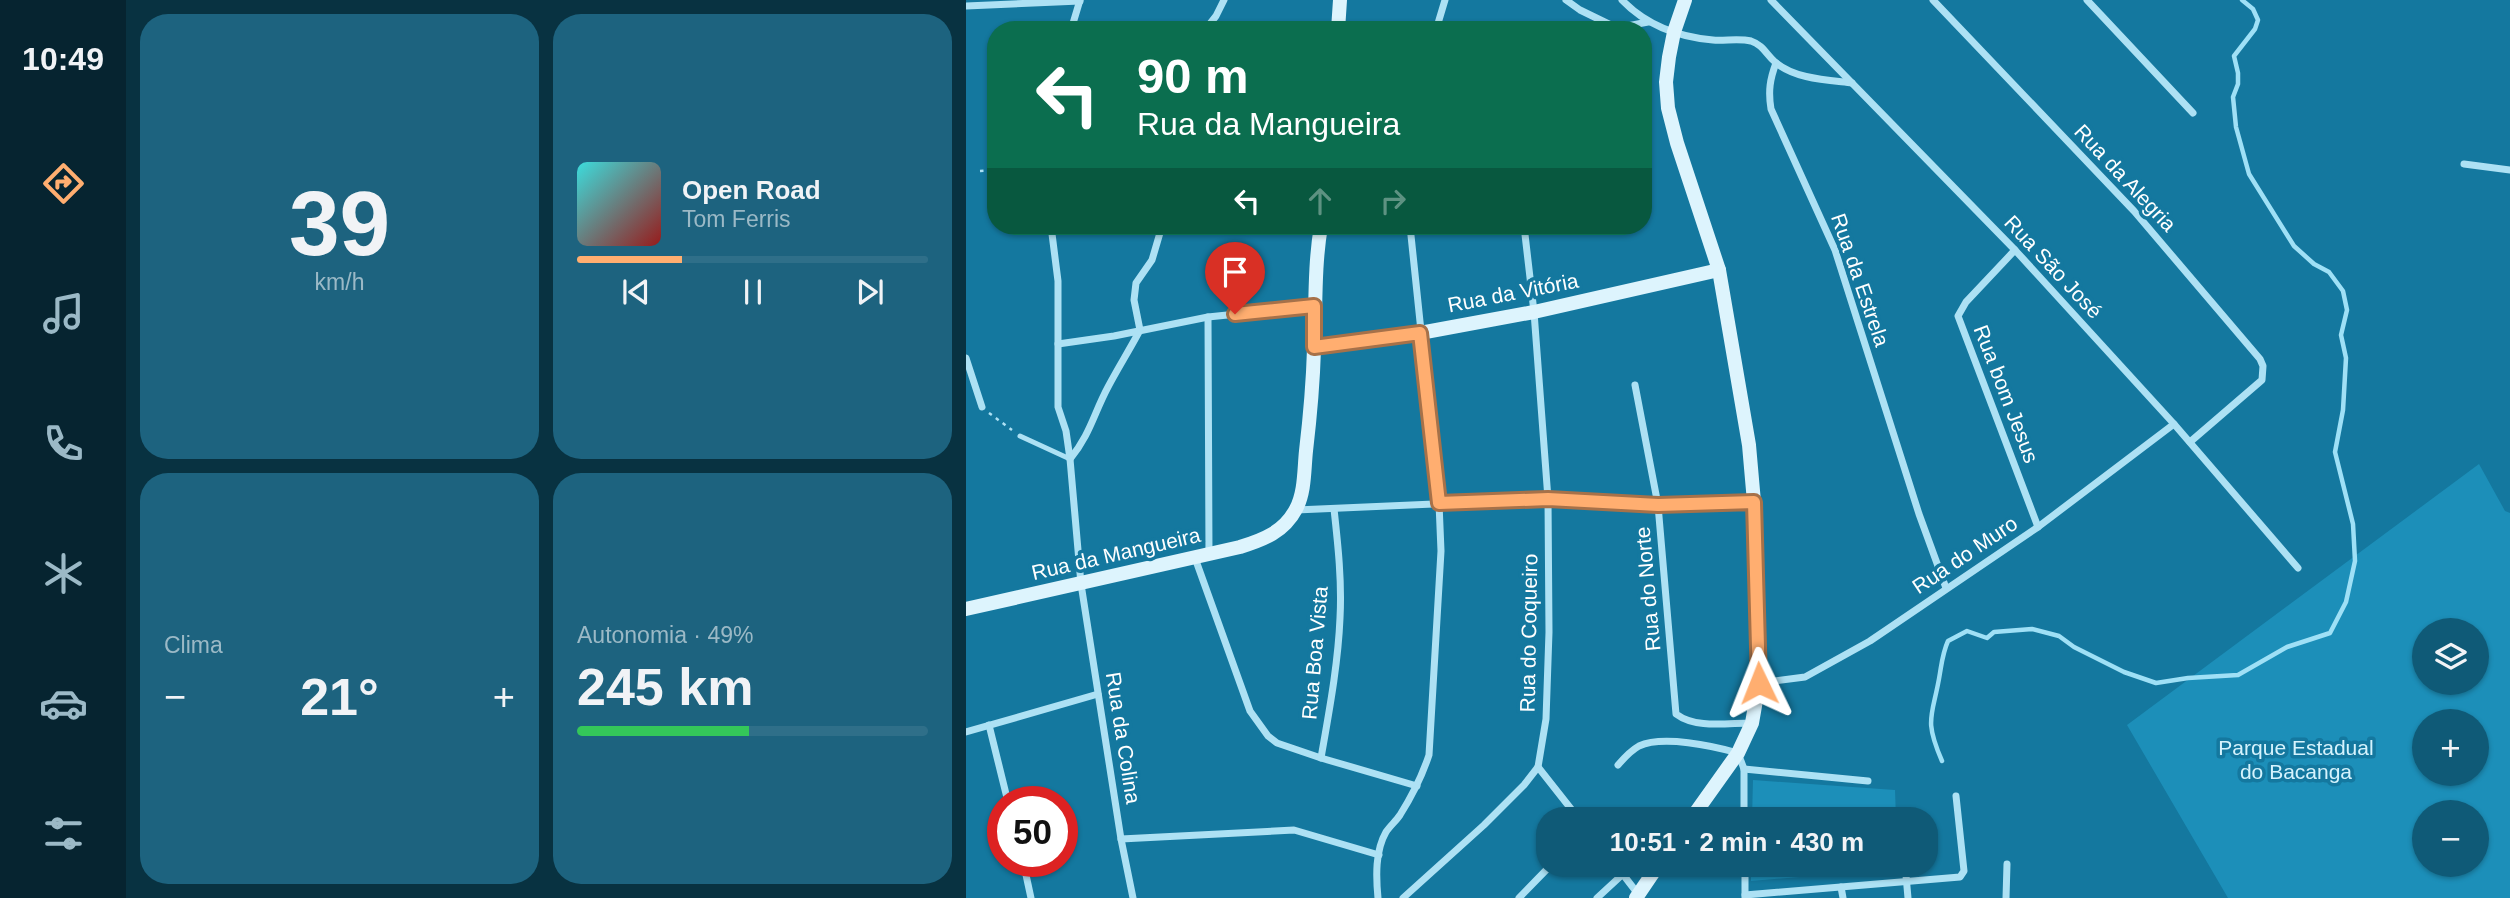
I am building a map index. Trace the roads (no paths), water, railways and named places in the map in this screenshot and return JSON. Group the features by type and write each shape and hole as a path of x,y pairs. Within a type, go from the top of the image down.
{"street":[{"path":"966,6 1080,0 1074,21"},
{"path":"1212,21 1224,0"},
{"path":"1338,21 1339,0"},
{"path":"1440,21 1445,0"},
{"path":"1566,0 1600,21"},
{"path":"1622,0 1647,21"},
{"path":"1685,0 1674,32 1666,82 1668,108 1676,143 1719,270 1749,445 1754,502 1759,683 1752,723 1738,752 1699,807"},
{"name":"Rua São José","path":"1771,0 2015,250 2174,424 2298,568"},
{"name":"Rua da Alegria","path":"1933,0 2134,211 2260,359 2264,373 2262,380 2190,442"},
{"path":"2087,0 2193,113"},
{"path":"1652,24 1674,32 1713,40 1749,40 1761,45 1776,63 1802,75 1853,83"},
{"name":"Rua da Estrela","path":"1776,63 1768,94 1771,109 1835,250 1919,514 1946,588"},
{"path":"2464,163 2510,170"},
{"name":"Rua da Colina","path":"1052,235 1058,281 1058,407 1066,431 1081,584 1121,839 1133,898"},
{"path":"1070,458 1083,444 1107,388 1140,330 1134,300 1136,283 1152,260 1159,235"},
{"path":"1320,235 1305,467 1302,492 1295,510 1548,499 1658,505 1754,502"},
{"path":"1378,898 1376,879 1386,832 1400,815 1417,786 1429,755 1434,697 1441,551 1439,503 1411,235"},
{"name":"Rua do Coqueiro","path":"1525,235 1534,312 1548,499 1549,632 1546,719 1538,767"},
{"name":"Rua bom Jesus","path":"2015,250 1966,302 1958,316 2038,527"},
{"name":"Rua da Vitória","path":"1314,347 1420,333 1534,312 1719,270"},
{"path":"1058,344 1208,317 1314,306"},
{"path":"1208,317 1202,556 1250,711 1277,743 1417,786"},
{"path":"966,358 982,407"},
{"name":"Rua do Norte","path":"1635,385 1658,505 1676,714 1686,721 1702,723 1752,723"},
{"name":"Rua do Muro","path":"1759,683 1805,677 1870,641 2038,527 2174,424"},
{"name":"Rua Boa Vista","path":"1321,758 1340,617 1340,567 1334,509"},
{"name":"Rua da Mangueira","path":"966,610 1262,540 1274,533 1295,510"},
{"path":"966,732 1098,694"},
{"path":"989,725 1004,786"},
{"path":"1618,765 1636,747 1647,743 1689,743 1738,752"},
{"path":"1738,752 1744,769 1744,807"},
{"path":"1403,898 1484,825 1538,767 1570,807"},
{"path":"1744,769 1868,781"},
{"path":"1745,877 1745,896 1906,880 1952,879 1963,875 1955,796"},
{"path":"1121,839 1294,830 1379,855"},
{"path":"2006,898 2007,864"},
{"path":"1026,877 1031,898"},
{"path":"1519,898 1539,877"},
{"path":"1597,898 1620,877"},
{"path":"1625,877 1637,896 1650,877"},
{"path":"1906,877 1908,898"},
{"path":"1841,887 1843,898"}],"lane":[{"path":"1020,436 1070,458"}],"waterway":[{"path":"1942,761 1933,735 1931,717 1948,641 1967,631 1987,638 1994,632 2032,629 2059,636 2074,647 2124,672 2156,683 2238,675 2287,647 2330,633 2346,602 2355,561 2353,524 2335,452 2343,410 2346,358 2341,335 2347,310 2343,291 2329,272 2314,264 2294,246 2249,174 2236,127 2233,97 2238,84 2238,73 2234,56 2255,29 2258,20 2253,9 2242,0"}],"park label":[{"name":"Parque Estadual do Bacanga","path":"2296,760"}]}
